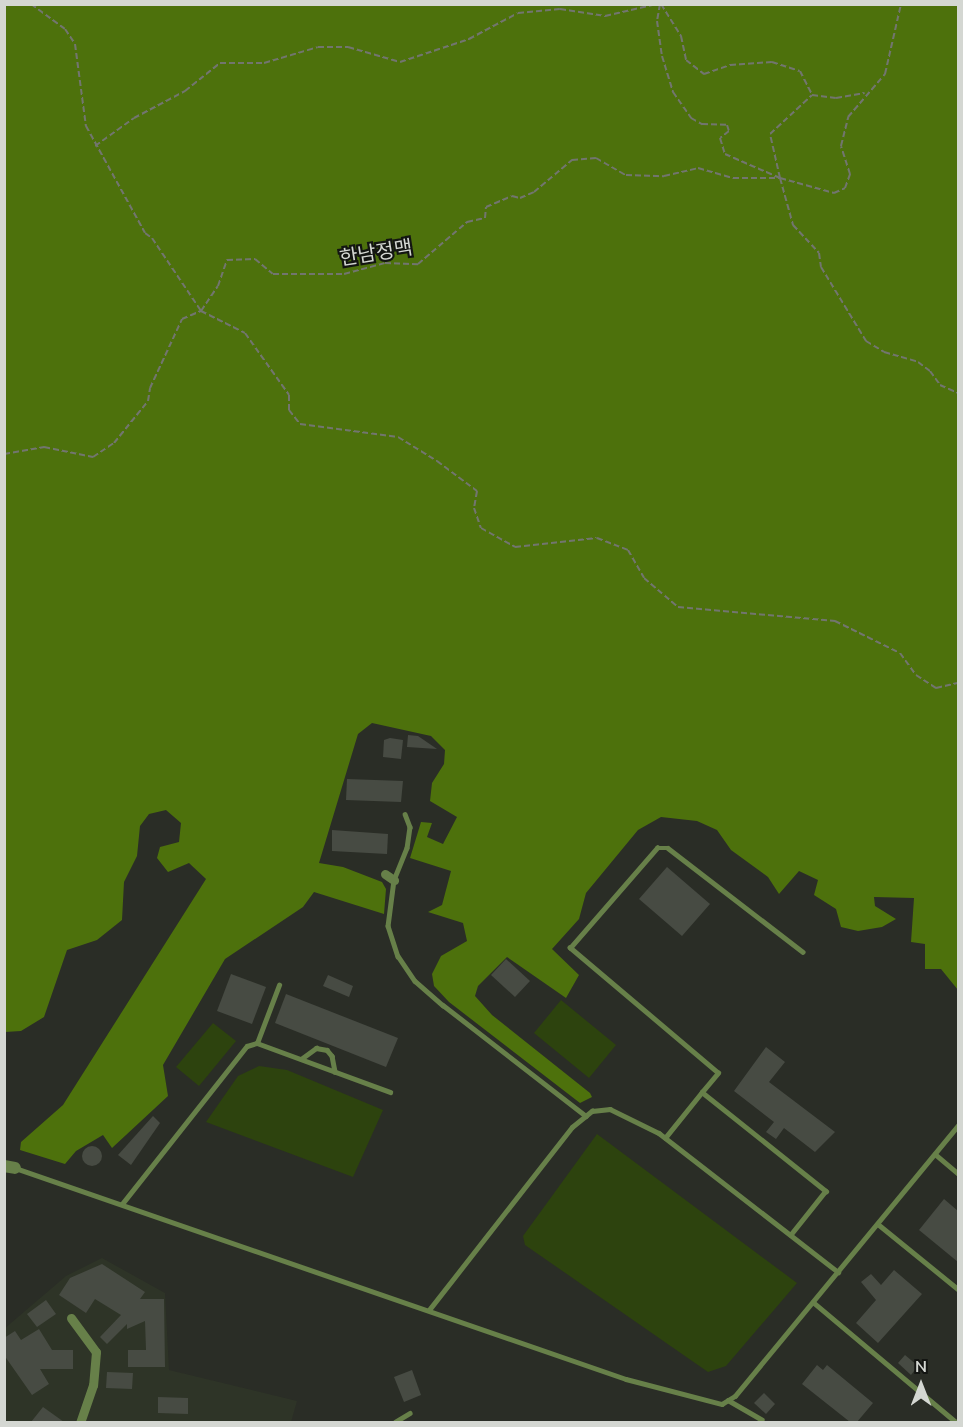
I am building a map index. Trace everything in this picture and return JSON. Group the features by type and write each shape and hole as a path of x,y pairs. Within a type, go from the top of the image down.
{"street":[{"path":"71,1318 96,1352 93,1385 80,1422"}],"lane":[{"path":"405,814 410,827 407,848 389,877 388,926 398,956 415,981 586,1116"},
{"path":"665,1138 718,1072 570,948 657,848 668,848 803,952"},
{"path":"257,1043 279,985"},
{"path":"122,1204 247,1046 257,1043 390,1092"},
{"path":"301,1059 316,1048 327,1050 332,1056 335,1072"},
{"path":"702,1092 826,1191 790,1235"},
{"path":"429,1310 572,1127 592,1111 610,1109 633,1118 665,1138 838,1272"},
{"path":"728,1401 813,1302 958,1125"},
{"path":"935,1154 958,1173"},
{"path":"10,1167 626,1379 710,1403 728,1401 762,1420"},
{"path":"878,1224 958,1289"},
{"path":"813,1302 956,1422"},
{"path":"395,1422 410,1413"}],"path":[{"path":"31,4 65,29 75,44 86,126 144,233 152,238 201,311 245,333 289,395 289,410 300,424 398,437 437,460 477,491 474,508 481,528 514,547 597,538 628,550 644,578 678,607 835,621 900,653 916,675 936,688 958,683"},
{"path":"96,146 134,118 185,91 220,63 264,63 318,47 348,47 400,62 469,39 518,13 560,9 605,16 659,4"},
{"path":"659,4 681,36 686,60 704,74 730,65 772,62 800,71 812,95"},
{"path":"659,4 657,21 662,56 680,105 702,124 727,125 729,131 720,138 725,154 780,178 834,193 845,188 850,174 841,146 848,117 866,93 885,74 901,4"},
{"path":"812,95 836,98 866,93"},
{"path":"812,95 770,134 793,225 819,254 821,267 866,341 884,352 918,362 930,371 940,385 958,393"},
{"name":"한남정맥","path":"4,454 45,447 93,457 114,443 148,401 150,388 183,319 201,311 218,286 227,260 255,259 273,274 344,274 385,263 418,264 467,222 485,218 486,207 512,196 520,198 534,192 572,160 596,158 626,174 664,176 698,168 733,178 780,178"}],"shaded area":[{"path":"102,1258 165,1293 169,1370 297,1401 291,1422 84,1422 98,1385 100,1352 76,1422 5,1422 4,1329 66,1276"}],"green space":[{"path":"5,4 958,5 958,990 941,969 925,969 925,944 911,942 914,898 874,897 875,906 896,919 882,927 858,931 841,927 836,909 814,895 818,880 799,871 779,894 768,877 731,850 717,830 697,821 661,817 638,830 586,893 579,919 552,949 579,975 566,998 507,957 478,986 475,996 492,1015 590,1093 592,1097 580,1103 449,1002 434,986 432,974 441,956 467,941 463,923 428,912 442,905 451,871 410,858 421,822 432,823 427,837 443,844 457,817 430,801 432,783 444,764 445,750 431,736 372,723 358,734 319,863 343,867 382,882 386,889 384,914 314,892 303,907 225,959 163,1065 168,1096 112,1148 103,1135 76,1151 65,1164 20,1150 21,1142 63,1105 206,879 189,863 168,872 157,858 160,847 179,842 181,823 166,810 149,814 140,826 137,856 124,882 122,920 97,940 67,950 44,1017 21,1031 5,1032"},
{"path":"561,1000 616,1045 589,1078 534,1033"},
{"path":"213,1023 236,1041 199,1086 176,1067"},
{"path":"259,1066 287,1070 383,1110 353,1177 206,1122 238,1076"},
{"path":"597,1134 797,1283 726,1366 708,1372 525,1245 523,1236"}],"building":[{"path":"408,735 418,736 437,749 407,747"},
{"path":"390,738 403,740 401,759 383,757 384,740"},
{"path":"347,779 403,781 401,802 346,800"},
{"path":"332,830 388,834 387,854 332,851"},
{"path":"667,867 710,904 682,936 639,899"},
{"path":"506,959 530,981 515,997 491,975"},
{"path":"231,974 266,987 252,1024 217,1011"},
{"path":"328,975 353,986 349,997 323,986"},
{"path":"286,994 398,1038 386,1067 275,1023"},
{"path":"766,1047 785,1062 769,1082 835,1132 815,1152 784,1128 776,1139 766,1132 774,1122 734,1091"},
{"path":"153,1116 160,1123 131,1165 118,1155"},
{"path":"92,1146 99,1149 102,1156 99,1163 92,1166 85,1163 82,1156 85,1149"},
{"path":"944,1199 958,1211 958,1262 919,1230"},
{"path":"102,1264 145,1292 140,1299 164,1299 165,1367 128,1367 128,1350 146,1350 145,1321 127,1329 127,1324 107,1344 100,1337 121,1315 95,1299 86,1313 59,1295 70,1278"},
{"path":"894,1270 922,1294 878,1343 856,1323 876,1300 861,1282 871,1274 881,1285"},
{"path":"46,1300 56,1314 37,1327 27,1314"},
{"path":"39,1329 52,1350 73,1350 73,1369 40,1369 49,1384 32,1395 4,1355 4,1338 15,1331 21,1340"},
{"path":"905,1355 918,1366 911,1375 898,1363"},
{"path":"817,1365 823,1370 827,1365 873,1403 857,1422 850,1422 802,1384"},
{"path":"412,1370 421,1395 404,1402 394,1377"},
{"path":"107,1372 133,1373 132,1389 106,1388"},
{"path":"764,1393 775,1404 766,1414 754,1403"},
{"path":"158,1397 188,1398 188,1414 158,1413"},
{"path":"43,1407 64,1422 31,1422"}]}
